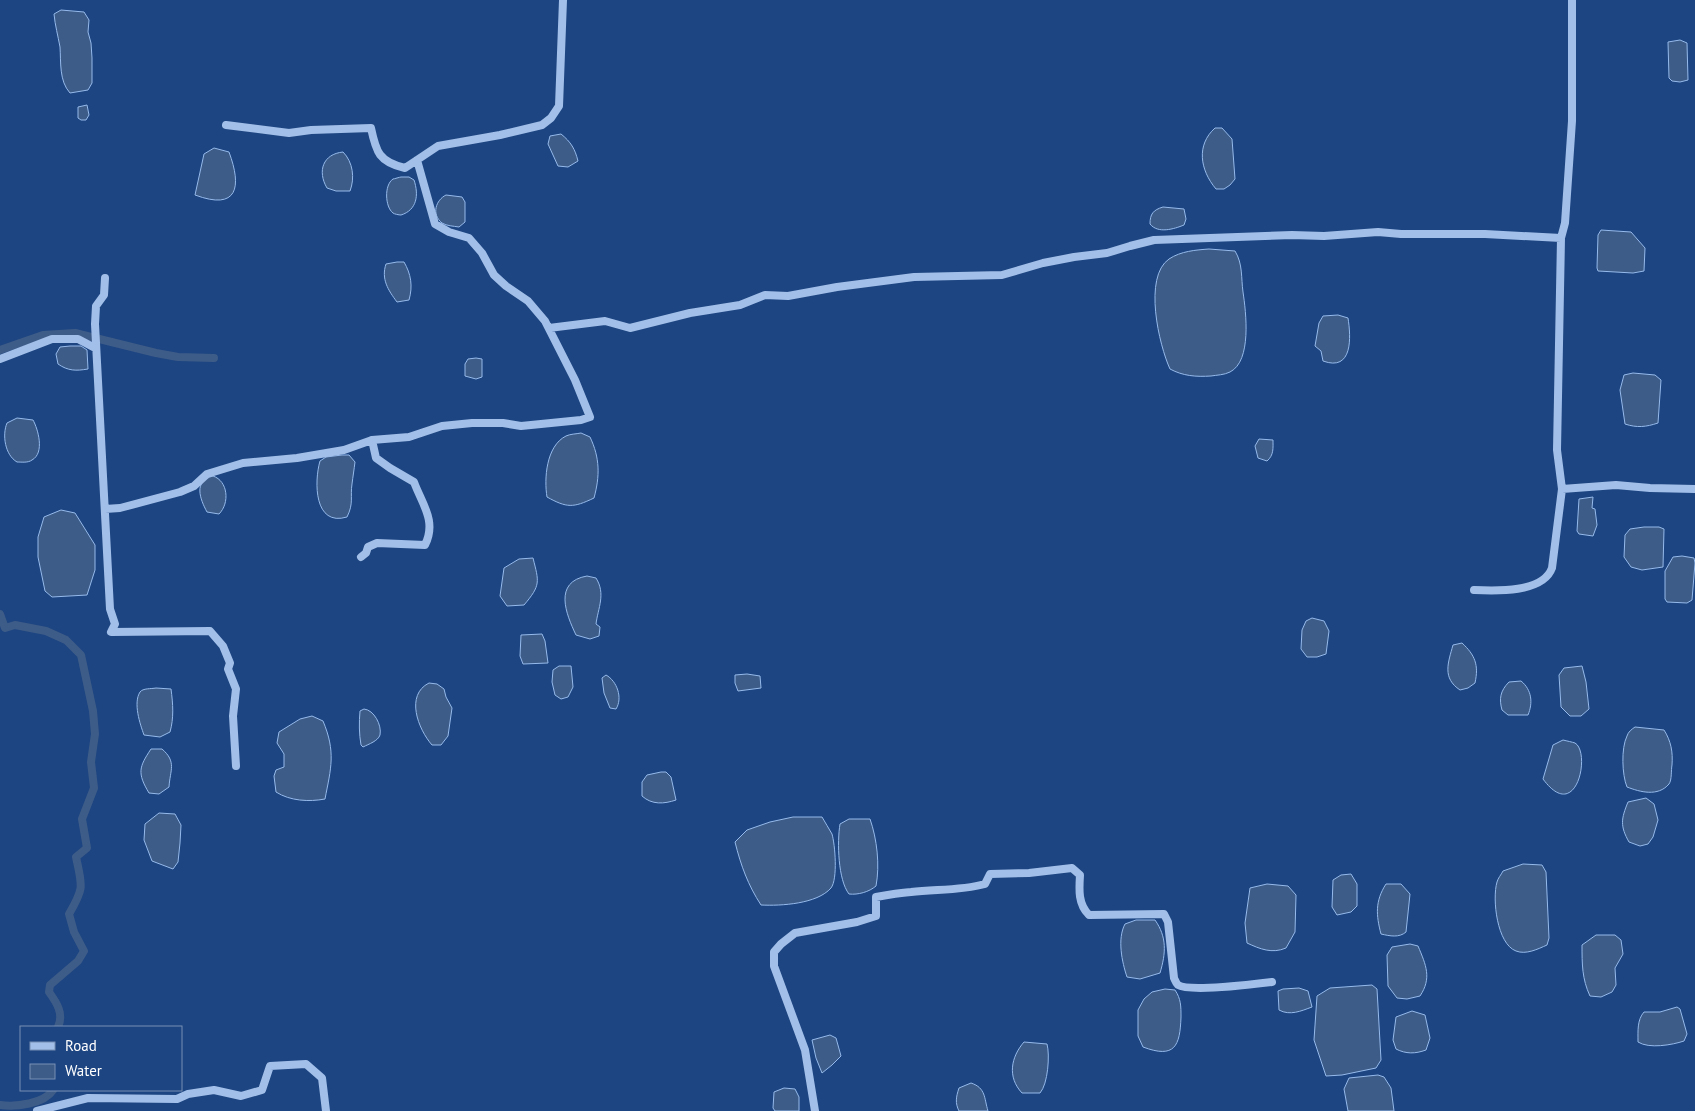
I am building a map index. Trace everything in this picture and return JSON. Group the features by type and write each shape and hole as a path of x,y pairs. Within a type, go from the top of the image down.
{"street":[{"path":"226,125 289,132 371,128 376,149 390,165 405,168 438,146 542,125 551,118 559,106 563,0"},
{"path":"1474,590 1519,590 1550,575 1552,568 1562,489 1557,450 1561,238 1565,223 1572,121 1572,0"},
{"path":"105,509 120,508 180,492 194,486 207,474 243,463 298,458 344,450 372,440 409,437 442,426 472,423 503,423 521,426 581,420 590,417 575,380 545,321 528,301 494,275 482,253 470,238 449,232 435,224 417,160"},
{"path":"549,328 605,321 630,328 690,313 740,305 765,295 788,296 837,287 914,277 1002,275 1043,263 1107,253 1154,240 1324,236 1378,232 1561,238"},
{"path":"105,278 104,295 96,306 95,348 110,609 115,624 111,632 210,631 223,646 230,663 228,669 236,689 232,716 236,766"},
{"path":"0,360 52,339 78,340 95,348"},
{"path":"361,557 366,552 368,546 376,543 425,545 429,536 429,516 414,482 376,458 372,440"},
{"path":"1562,489 1616,484 1650,488 1695,489"},
{"path":"815,1111 805,1050 774,966 774,952 794,933 857,922 876,916 876,897 972,887 985,884 990,874 1030,873 1072,868 1080,874 1079,894 1083,909 1089,915 1164,914 1168,922 1174,978 1178,985 1188,988 1201,988 1272,982"},
{"path":"37,1111 88,1098 177,1099 188,1094 214,1090 241,1096 262,1090 270,1066 306,1064 322,1078 326,1111"}],"water":[{"path":"61,10 84,12 89,20 88,32 91,43 92,83 88,90 70,93 64,83 54,14"},
{"path":"1680,40 1687,43 1688,80 1680,82 1672,81 1669,78 1668,42"},
{"path":"87,105 89,115 86,120 81,120 78,118 78,107"},
{"path":"1215,128 1222,128 1232,139 1235,179 1224,189 1216,189 1211,182 1206,174 1202,158 1205,142"},
{"path":"561,134 572,146 578,161 568,167 558,166 548,144 550,136"},
{"path":"214,148 229,152 235,176 233,193 228,198 220,200 195,195 204,154"},
{"path":"343,152 351,165 352,181 350,191 336,191 327,188 322,170 324,164 331,156"},
{"path":"409,177 414,180 416,196 410,210 401,215 390,210 387,201 387,191 393,179"},
{"path":"446,195 462,197 465,202 465,222 459,227 442,223 437,216 437,204"},
{"path":"1163,207 1184,209 1186,219 1184,225 1166,230 1153,227 1150,224 1151,215 1154,211"},
{"path":"1601,230 1631,232 1645,248 1644,271 1633,273 1598,271 1598,235"},
{"path":"1194,250 1235,251 1238,256 1246,323 1245,347 1242,358 1230,372 1211,376 1190,376 1170,369 1166,358 1156,312 1155,295 1157,280 1161,268 1174,256"},
{"path":"404,262 410,276 411,285 409,300 397,302 388,289 384,275 386,264"},
{"path":"1338,315 1348,318 1350,334 1348,351 1340,362 1323,361 1321,351 1315,346 1319,323 1323,316"},
{"path":"81,346 87,350 88,369 72,370 58,364 56,354 60,347"},
{"path":"468,359 482,359 482,377 476,379 465,376 465,364"},
{"path":"1633,373 1655,375 1661,380 1658,423 1641,426 1625,424 1620,390 1624,375"},
{"path":"17,418 33,420 37,429 38,452 36,457 29,462 17,462 7,450 5,433 7,423"},
{"path":"581,433 590,437 596,452 598,475 596,490 594,498 581,504 565,505 547,497 546,472 550,455 559,441 568,435"},
{"path":"1259,439 1273,440 1272,454 1267,461 1258,458 1255,446"},
{"path":"349,455 355,462 351,504 347,517 336,518 328,515 322,509 317,491 317,480 320,461 326,457"},
{"path":"213,476 222,482 226,493 225,504 219,514 207,512 202,502 200,491 200,486 203,482"},
{"path":"1593,497 1592,508 1595,509 1597,525 1593,536 1579,534 1577,531 1579,499"},
{"path":"61,510 75,513 95,545 95,570 87,595 52,597 45,591 38,557 38,537 44,517"},
{"path":"1644,527 1664,529 1663,567 1642,570 1631,567 1624,557 1625,535 1630,529"},
{"path":"1673,557 1694,558 1692,600 1687,603 1667,602 1665,599 1665,571"},
{"path":"533,558 537,573 536,588 524,605 507,606 500,596 504,568 519,559"},
{"path":"587,576 596,578 601,595 596,624 600,627 599,636 590,639 576,635 566,609 565,600 566,592 570,585 576,579"},
{"path":"1312,618 1324,621 1329,631 1326,654 1317,657 1307,657 1301,649 1302,630 1306,621"},
{"path":"542,634 545,641 548,663 523,664 520,656 521,635"},
{"path":"1462,643 1473,656 1476,671 1475,683 1468,688 1460,690 1451,680 1448,670 1453,645"},
{"path":"559,666 571,666 573,687 568,697 561,699 555,695 552,682 553,670"},
{"path":"1582,666 1589,709 1581,716 1570,716 1561,707 1559,675 1564,668"},
{"path":"606,675 613,681 618,690 619,700 616,709 610,708 604,693 602,678"},
{"path":"735,675 760,676 761,688 738,691"},
{"path":"1521,681 1527,688 1530,697 1531,706 1528,715 1508,715 1502,710 1502,692 1509,682"},
{"path":"429,683 437,684 444,689 452,708 448,736 441,745 432,745 422,730 416,712 417,696 422,688"},
{"path":"145,689 171,689 172,700 173,716 170,732 160,737 144,735 137,708 140,692"},
{"path":"364,709 374,715 378,723 380,735 373,742 363,747 360,741 359,719 360,711"},
{"path":"312,716 323,721 330,742 331,760 325,799 293,799 276,792 274,776 276,770 284,767 284,754 277,743 279,732 300,719"},
{"path":"1635,727 1664,730 1668,738 1672,756 1671,780 1660,791 1643,792 1627,787 1625,782 1623,754 1625,741 1628,733"},
{"path":"1563,740 1575,743 1580,749 1582,759 1578,782 1572,790 1565,794 1555,791 1543,779 1553,745"},
{"path":"151,749 162,749 170,758 172,766 169,787 159,794 149,793 141,775 142,766"},
{"path":"666,772 671,777 676,800 658,803 642,796 642,782 647,775"},
{"path":"1646,798 1654,804 1658,820 1653,837 1648,844 1640,846 1629,842 1622,822 1628,802"},
{"path":"159,813 175,814 181,825 178,862 173,869 152,861 144,840 145,824"},
{"path":"793,817 822,817 833,839 835,877 833,884 825,893 808,901 761,905 745,875 735,842 747,830"},
{"path":"849,819 870,819 877,852 876,886 856,894 849,894 845,888 839,860 840,824"},
{"path":"1523,864 1542,865 1546,872 1549,938 1547,945 1532,951 1520,952 1510,947 1504,940 1500,931 1495,899 1497,882 1503,871"},
{"path":"1351,874 1357,884 1357,906 1351,912 1337,915 1332,907 1333,880 1341,875"},
{"path":"1267,884 1288,886 1296,895 1295,932 1286,948 1276,951 1266,950 1247,943 1245,923 1250,888"},
{"path":"1386,884 1401,884 1410,894 1406,932 1397,936 1381,934 1378,921 1378,902"},
{"path":"1136,920 1155,920 1162,933 1164,945 1160,973 1140,979 1127,977 1121,950 1121,936 1125,924"},
{"path":"1596,935 1615,935 1621,940 1623,954 1615,968 1616,985 1612,992 1601,997 1590,996 1585,984 1582,965 1582,945"},
{"path":"1410,944 1418,946 1421,953 1427,977 1426,983 1420,996 1407,999 1397,998 1388,986 1387,955 1392,947"},
{"path":"1372,985 1377,989 1381,1060 1376,1068 1342,1075 1326,1076 1314,1040 1317,996 1330,988"},
{"path":"1299,988 1308,991 1312,1007 1291,1013 1279,1010 1278,991"},
{"path":"1165,989 1175,990 1177,993 1181,1017 1177,1042 1169,1050 1162,1051 1143,1047 1138,1036 1138,1010 1144,999 1152,992"},
{"path":"1677,1007 1680,1009 1687,1034 1684,1041 1654,1046 1638,1042 1639,1022 1644,1012 1660,1012"},
{"path":"1412,1011 1425,1015 1430,1038 1426,1050 1411,1053 1396,1049 1393,1040 1396,1017"},
{"path":"830,1035 836,1038 841,1056 822,1073 812,1040"},
{"path":"1024,1042 1047,1044 1048,1069 1043,1089 1040,1093 1022,1093 1014,1080 1012,1067 1016,1054"},
{"path":"1378,1075 1384,1077 1391,1088 1394,1111 1348,1111 1344,1089 1349,1078"},
{"path":"971,1083 982,1091 988,1111 959,1111 956,1100 959,1088"},
{"path":"784,1088 795,1089 799,1097 799,1111 775,1111 773,1108 774,1092"}],"waterway":[{"path":"0,350 43,335 75,333 178,357 214,358"},
{"path":"0,614 5,628 15,625 46,631 66,640 81,655 93,711 95,734 91,762 94,788 82,819 87,848 76,857 81,886 78,898 69,914 74,932 84,951 78,961 50,985 49,992 57,1004 60,1013 58,1026"},
{"path":"0,1105 29,1104 43,1099 52,1091"}]}
